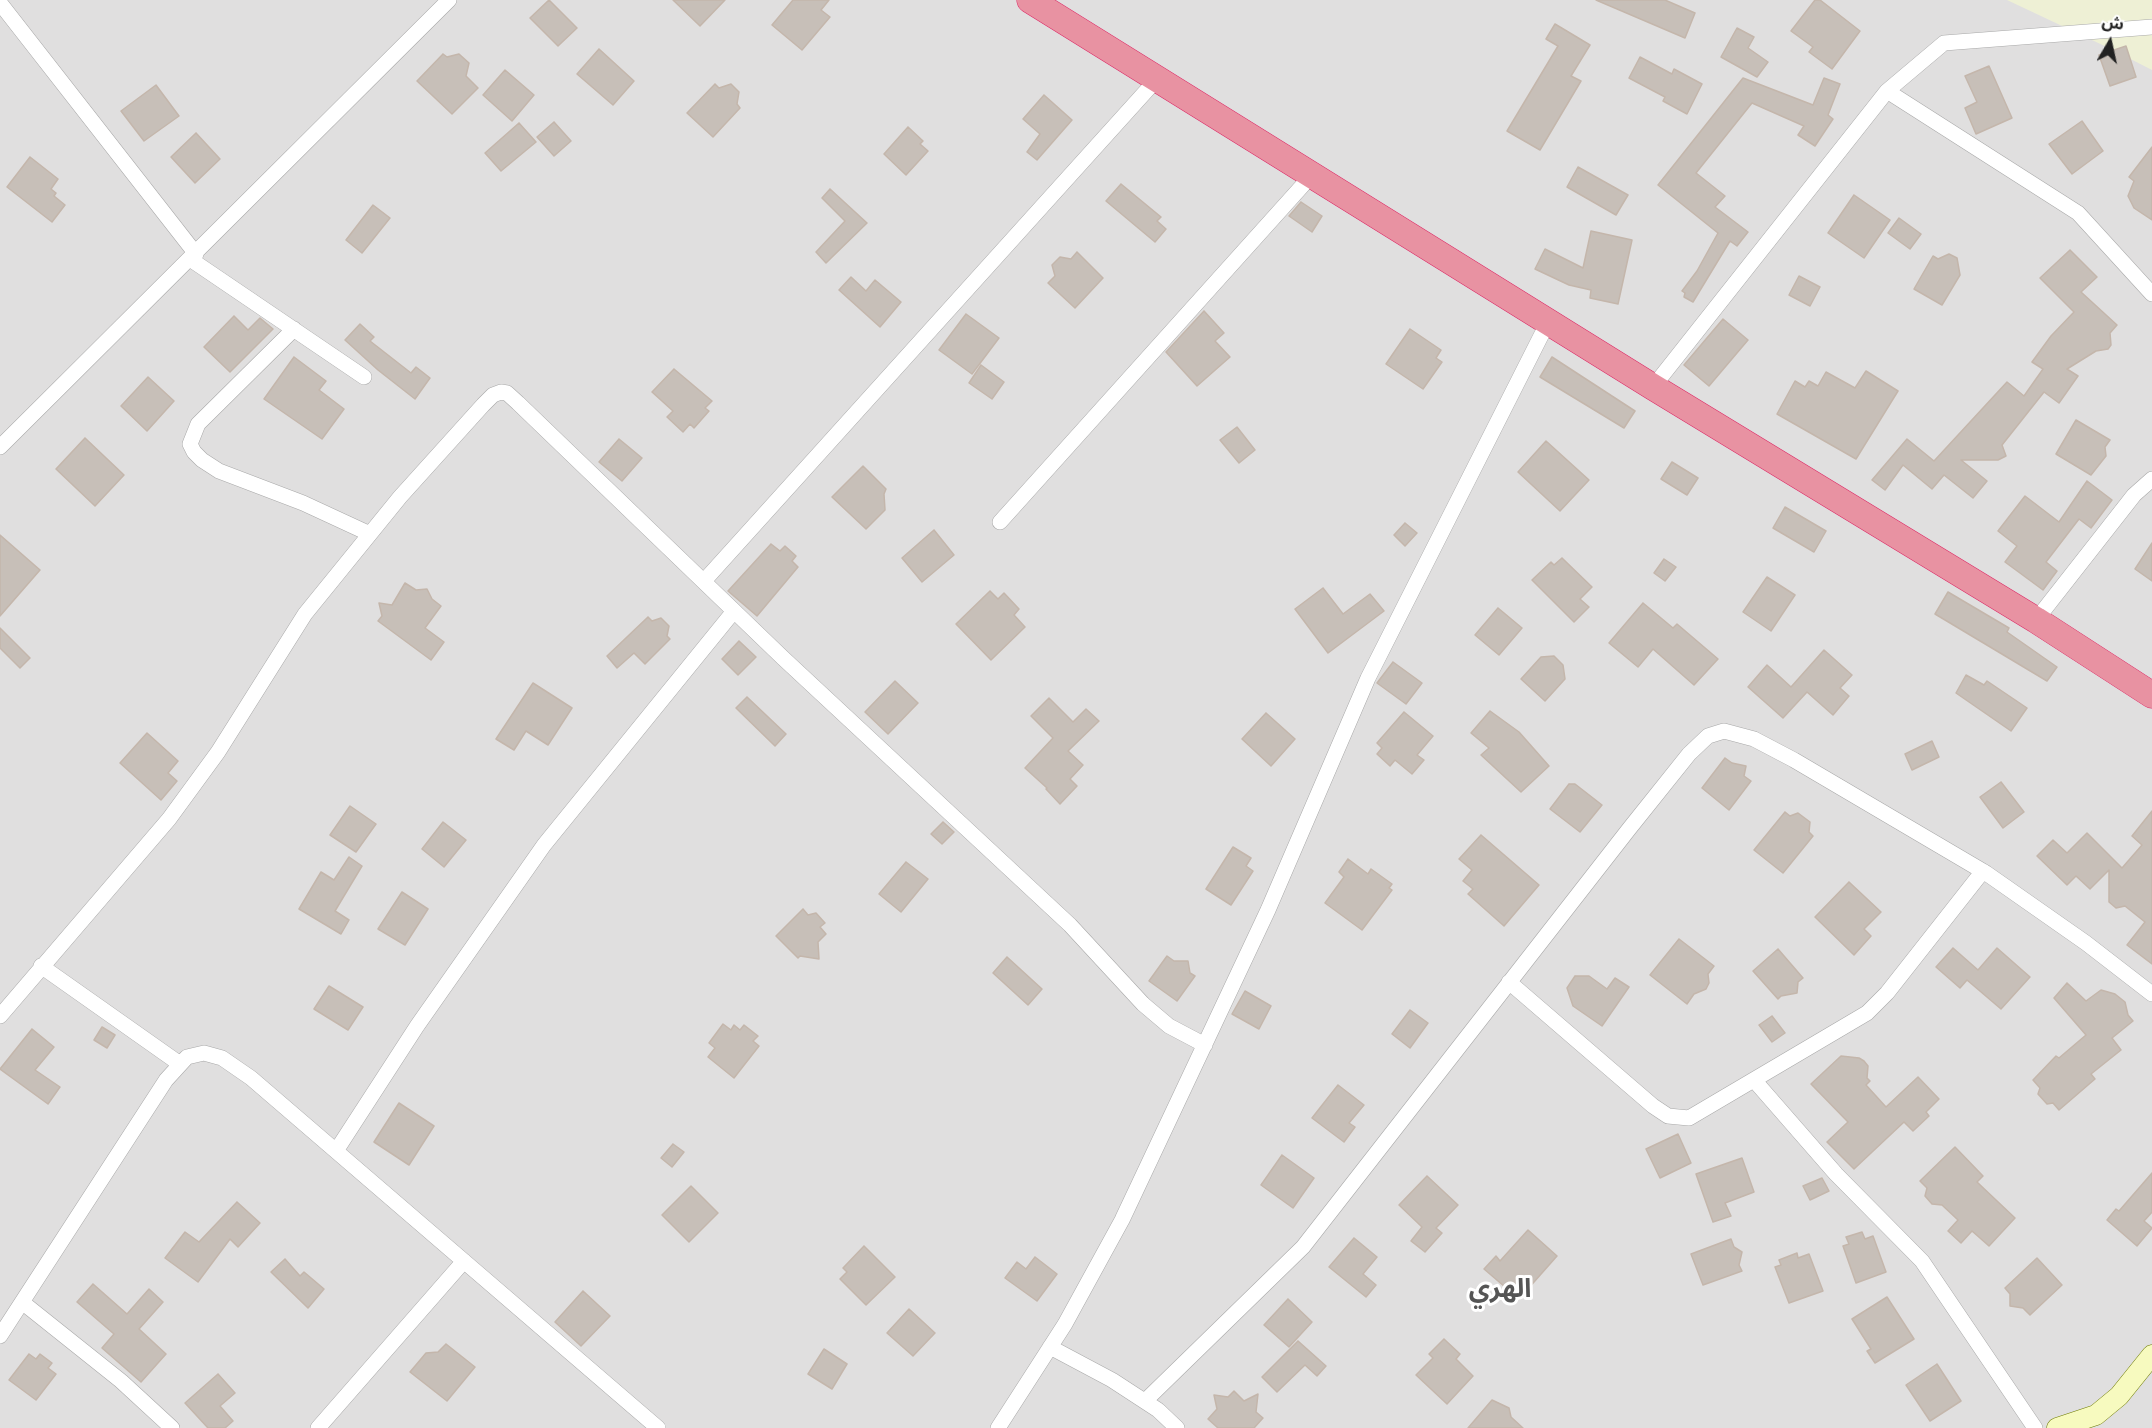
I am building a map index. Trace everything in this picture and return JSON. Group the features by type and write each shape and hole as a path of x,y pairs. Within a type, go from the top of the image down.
{"highway":[{"path":"1030,0 1653,387 2036,620 2152,695"}],"street":[{"path":"0,447 449,0"},
{"path":"0,3 193,257 364,377"},
{"path":"1653,387 1887,91 1944,43 2152,27"},
{"path":"704,581 1157,79"},
{"path":"1887,91 2078,213 2152,294"},
{"path":"1000,522 1312,175"},
{"path":"998,1428 1050,1347 1122,1220 1268,910 1368,678 1548,322"},
{"path":"294,329 198,424 190,444 202,460 219,471 303,503 370,534"},
{"path":"0,1016 169,819 218,752 305,614 370,534 483,405 493,395 501,392 507,393 518,403 734,611 1070,925 1143,1004 1169,1026 1205,1045"},
{"path":"2036,620 2134,495 2152,479"},
{"path":"336,1151 417,1026 544,845 734,611"},
{"path":"1145,1401 1303,1247 1689,754 1708,736 1724,731 1754,739 1794,760 1983,871 2086,943 2152,994"},
{"path":"1509,982 1653,1106 1668,1116 1689,1118 1867,1013 1887,993 1983,871"},
{"path":"41,966 180,1064"},
{"path":"0,1336 166,1080 180,1064 196,1053 222,1058 251,1078 658,1428"},
{"path":"1754,1080 1836,1174 1922,1261 2036,1428"},
{"path":"318,1428 464,1261"},
{"path":"22,1302 121,1381 172,1428"},
{"path":"1050,1347 1112,1380 1145,1401 1177,1428"},
{"path":"2057,1428 2096,1415 2119,1396 2152,1355"}],"shaded area":[{"path":"0,0 2152,0 2152,1428 0,1428"}],"green space":[{"path":"2007,0 2152,0 2152,70 2111,49"}],"building":[{"path":"549,0 577,28 558,46 530,18"},
{"path":"673,0 725,0 700,26"},
{"path":"793,0 829,0 821,10 830,17 802,50 772,25"},
{"path":"1596,0 1665,0 1695,13 1685,38"},
{"path":"1815,0 1820,0 1860,31 1832,69 1809,52 1813,47 1791,31"},
{"path":"1555,24 1590,45 1571,76 1581,81 1540,150 1507,131 1558,46 1546,39"},
{"path":"1737,28 1754,37 1748,48 1768,62 1757,77 1721,57"},
{"path":"2126,46 2136,77 2110,86 2099,55"},
{"path":"599,49 634,81 613,105 577,74"},
{"path":"443,54 447,57 459,54 469,63 466,76 478,88 452,114 417,81"},
{"path":"1640,57 1672,74 1674,69 1702,84 1687,114 1663,101 1665,97 1629,78"},
{"path":"1989,66 2012,118 1976,134 1965,108 1977,102 1965,76"},
{"path":"505,70 534,95 512,121 483,95"},
{"path":"1743,78 1813,105 1824,78 1840,84 1828,115 1833,119 1815,146 1798,135 1804,126 1752,103 1696,173 1725,196 1715,207 1748,232 1737,246 1730,241 1693,302 1684,297 1685,293 1682,291 1697,271 1718,233 1658,185"},
{"path":"715,84 719,88 731,84 739,92 737,104 740,108 713,137 687,113"},
{"path":"156,85 179,116 144,141 121,111"},
{"path":"1044,95 1072,120 1037,160 1027,152 1040,134 1023,119"},
{"path":"2082,121 2103,151 2072,174 2049,144"},
{"path":"554,122 571,141 554,156 537,137"},
{"path":"519,123 536,142 501,171 485,153"},
{"path":"908,127 923,141 920,144 928,151 906,175 884,154"},
{"path":"196,133 220,159 195,183 171,157"},
{"path":"2152,147 2152,220 2134,208 2128,196 2134,181 2129,177"},
{"path":"30,157 58,179 51,189 56,193 54,196 65,205 52,222 7,187"},
{"path":"1578,167 1628,195 1616,215 1567,187"},
{"path":"1121,184 1161,217 1157,221 1166,229 1155,242 1106,201"},
{"path":"830,189 867,223 826,263 816,252 845,221 822,198"},
{"path":"1854,195 1890,220 1864,258 1828,233"},
{"path":"1301,202 1322,216 1312,232 1289,216"},
{"path":"373,205 390,218 362,253 346,240"},
{"path":"1899,218 1921,234 1910,249 1888,233"},
{"path":"1591,231 1632,240 1618,304 1590,298 1591,290 1569,285 1535,269 1545,249 1583,268"},
{"path":"2070,250 2097,277 2081,292 2117,325 2110,333 2111,345 2108,349 2096,351 2067,369 2078,376 2059,403 2044,392 2002,445 2006,456 1998,460 1961,460 1987,481 1973,498 1944,475 1932,489 1903,465 1885,490 1872,480 1907,439 1934,461 2007,382 2024,396 2043,369 2032,362 2051,336 2074,312 2040,278"},
{"path":"1077,252 1103,278 1075,308 1048,283 1055,276 1052,265 1060,257 1071,259"},
{"path":"1949,254 1957,258 1960,275 1942,305 1914,289 1933,256 1938,259"},
{"path":"1799,276 1820,287 1810,306 1789,295"},
{"path":"851,277 866,291 875,280 901,302 880,327 839,290"},
{"path":"1204,311 1224,333 1215,341 1230,357 1197,386 1166,352"},
{"path":"966,314 999,338 972,374 939,350"},
{"path":"234,316 248,330 260,318 273,329 230,372 204,347"},
{"path":"1723,319 1748,340 1709,386 1684,365"},
{"path":"360,324 374,337 370,341 411,373 416,367 430,378 415,399 345,340"},
{"path":"1410,329 1441,350 1436,358 1442,362 1423,389 1386,364"},
{"path":"294,357 326,381 319,390 344,409 322,439 264,399"},
{"path":"1552,357 1635,411 1624,428 1540,377"},
{"path":"981,365 1004,382 992,399 969,383"},
{"path":"674,369 712,401 705,408 709,411 694,428 690,424 683,432 667,417 673,411 652,392"},
{"path":"1866,371 1898,391 1856,459 1777,414 1795,381 1805,387 1809,381 1818,386 1826,372 1855,388"},
{"path":"148,377 174,401 147,431 121,406"},
{"path":"2076,420 2110,440 2105,447 2106,456 2091,475 2056,454"},
{"path":"1237,427 1255,450 1239,463 1220,440"},
{"path":"85,438 124,475 95,506 56,469"},
{"path":"619,439 642,458 622,481 599,462"},
{"path":"1546,441 1589,480 1560,511 1518,472"},
{"path":"1672,462 1698,478 1687,495 1661,479"},
{"path":"863,466 886,489 885,510 866,529 832,497"},
{"path":"2087,481 2112,500 2091,528 2079,519 2046,562 2057,571 2043,590 2005,562 2017,546 1998,531 2025,496 2059,522"},
{"path":"1785,507 1826,531 1814,552 1773,528"},
{"path":"1405,523 1417,533 1405,546 1394,535"},
{"path":"934,530 954,555 922,582 902,558"},
{"path":"0,535 40,570 0,616"},
{"path":"2152,543 2152,581 2135,569"},
{"path":"771,544 780,551 785,546 796,556 792,561 798,567 757,616 728,591"},
{"path":"1562,558 1592,587 1580,599 1589,607 1574,622 1532,580 1551,562 1554,565"},
{"path":"1664,559 1676,567 1665,581 1654,573"},
{"path":"1767,577 1795,595 1771,631 1743,612"},
{"path":"405,583 416,590 427,589 432,599 441,606 425,628 444,642 431,660 378,621 382,616 379,603 392,605"},
{"path":"1323,588 1343,614 1370,594 1384,611 1328,653 1295,609"},
{"path":"990,591 998,599 1004,593 1019,609 1014,615 1025,627 991,660 956,624"},
{"path":"1948,592 2009,628 2007,632 2057,667 2047,681 1935,614"},
{"path":"1643,603 1673,628 1677,624 1718,659 1694,685 1653,649 1638,667 1609,643"},
{"path":"1498,608 1522,628 1499,655 1475,635"},
{"path":"648,617 652,621 661,618 669,626 667,636 670,639 645,664 634,653 617,668 607,656"},
{"path":"0,628 30,658 20,668 0,648"},
{"path":"739,641 756,657 738,675 722,659"},
{"path":"1824,650 1852,675 1840,688 1849,696 1833,715 1807,692 1783,718 1748,687 1767,665 1791,687"},
{"path":"1554,656 1563,665 1565,679 1545,701 1521,679 1541,657"},
{"path":"1393,662 1422,683 1406,704 1377,683"},
{"path":"1966,675 1984,685 1987,681 2027,708 2011,731 1956,693"},
{"path":"895,681 918,703 888,734 865,712"},
{"path":"533,683 572,708 548,745 526,731 514,750 496,739"},
{"path":"747,697 786,734 775,746 736,708"},
{"path":"1049,698 1073,722 1086,709 1099,721 1068,751 1083,765 1070,779 1077,786 1060,804 1047,788 1025,768 1053,738 1031,716"},
{"path":"1490,711 1519,732 1549,766 1521,792 1481,755 1489,748 1471,733"},
{"path":"1404,712 1433,736 1417,755 1424,760 1412,774 1395,760 1390,766 1377,754 1382,748 1377,743"},
{"path":"1266,713 1295,739 1271,766 1242,739"},
{"path":"147,733 178,761 168,773 177,781 161,800 120,763"},
{"path":"1932,741 1939,757 1912,770 1905,754"},
{"path":"1725,758 1732,763 1746,766 1744,776 1751,781 1729,810 1702,788"},
{"path":"2001,782 2024,812 2003,828 1980,797"},
{"path":"1569,784 1575,784 1602,805 1580,832 1550,809"},
{"path":"350,806 376,824 356,852 330,835"},
{"path":"2152,811 2152,964 2127,945 2145,922 2125,906 2116,908 2109,902 2109,870 2090,889 2076,876 2067,885 2037,856 2053,840 2067,853 2087,833 2122,868 2142,845 2132,836"},
{"path":"1785,812 1790,816 1798,813 1810,822 1809,832 1813,836 1783,873 1754,850"},
{"path":"443,822 466,840 444,867 422,849"},
{"path":"943,822 954,832 942,844 931,834"},
{"path":"1481,835 1539,885 1504,926 1468,894 1473,889 1463,881 1472,870 1459,859"},
{"path":"1233,847 1251,858 1246,866 1253,871 1231,905 1206,889"},
{"path":"349,857 362,866 335,911 349,920 341,934 299,909 321,872 334,880"},
{"path":"1348,859 1368,874 1371,869 1392,884 1389,888 1392,890 1362,930 1325,903 1344,877 1339,872"},
{"path":"906,862 928,879 901,912 879,894"},
{"path":"1849,882 1881,912 1864,929 1871,936 1854,955 1815,917"},
{"path":"402,892 428,909 405,945 378,929"},
{"path":"803,909 808,915 816,913 825,923 820,927 826,934 818,942 819,959 800,956 798,958 776,936"},
{"path":"1679,939 1714,966 1708,974 1709,983 1706,989 1694,994 1687,1004 1650,975"},
{"path":"1953,948 1978,970 1997,948 2030,977 2001,1009 1967,980 1960,988 1936,967"},
{"path":"1778,949 1803,978 1798,982 1797,993 1781,996 1778,999 1753,971"},
{"path":"1167,956 1174,961 1188,961 1190,973 1195,976 1177,1001 1149,981"},
{"path":"1007,957 1042,989 1028,1005 993,973"},
{"path":"1575,976 1589,976 1607,989 1615,978 1629,987 1602,1026 1573,1006 1567,988"},
{"path":"2067,983 2086,1001 2101,990 2115,994 2125,1002 2128,1015 2133,1021 2112,1038 2121,1050 2091,1074 2095,1079 2059,1110 2053,1103 2047,1104 2038,1094 2040,1088 2033,1080 2056,1056 2059,1058 2086,1035 2054,998"},
{"path":"329,986 363,1007 348,1030 314,1009"},
{"path":"1245,991 1271,1006 1259,1029 1232,1014"},
{"path":"1410,1010 1428,1023 1410,1048 1392,1034"},
{"path":"1772,1016 1785,1033 1772,1042 1759,1025"},
{"path":"723,1024 731,1030 734,1025 740,1030 744,1025 758,1036 753,1041 759,1046 734,1078 708,1057 715,1048 709,1043"},
{"path":"102,1027 115,1035 107,1048 94,1040"},
{"path":"32,1029 54,1047 35,1070 60,1087 48,1104 0,1069"},
{"path":"1841,1056 1859,1058 1864,1061 1868,1066 1867,1078 1870,1081 1866,1085 1886,1107 1918,1077 1939,1099 1926,1112 1929,1116 1913,1131 1904,1122 1854,1169 1827,1142 1848,1122 1811,1084"},
{"path":"1338,1085 1364,1105 1349,1123 1355,1127 1344,1142 1312,1118"},
{"path":"399,1103 434,1126 409,1165 374,1142"},
{"path":"1678,1134 1691,1163 1660,1178 1646,1149"},
{"path":"673,1144 684,1152 672,1167 661,1158"},
{"path":"1955,1147 1983,1176 1977,1182 2015,1218 1989,1246 1972,1231 1961,1243 1948,1231 1958,1220 1942,1205 1932,1204 1925,1196 1927,1188 1920,1181"},
{"path":"1282,1155 1314,1178 1293,1208 1261,1185"},
{"path":"1742,1158 1754,1192 1725,1203 1731,1216 1713,1222 1696,1174"},
{"path":"2152,1173 2152,1212 2144,1221 2152,1228 2137,1246 2107,1220 2116,1209 2119,1211"},
{"path":"1427,1176 1458,1205 1436,1228 1442,1233 1425,1252 1411,1241 1422,1227 1399,1205"},
{"path":"1822,1178 1829,1191 1810,1200 1803,1186"},
{"path":"691,1186 718,1213 689,1242 662,1215"},
{"path":"237,1202 260,1223 238,1247 230,1239 198,1282 165,1258 185,1232 199,1242"},
{"path":"1528,1230 1557,1256 1519,1299 1484,1269 1496,1256 1500,1261"},
{"path":"1862,1232 1865,1239 1873,1236 1886,1272 1856,1283 1843,1246 1849,1244 1846,1237"},
{"path":"1354,1238 1377,1257 1363,1274 1376,1285 1366,1297 1329,1267"},
{"path":"1731,1239 1734,1247 1742,1252 1739,1265 1742,1271 1703,1285 1691,1254"},
{"path":"864,1246 895,1277 866,1305 840,1279 847,1272 843,1268"},
{"path":"1797,1253 1798,1258 1809,1254 1823,1291 1789,1303 1775,1267 1781,1265 1779,1260"},
{"path":"1035,1257 1057,1274 1037,1301 1005,1278 1017,1262 1026,1269"},
{"path":"2037,1258 2062,1285 2030,1315 2023,1308 2010,1306 2010,1294 2005,1288"},
{"path":"285,1259 300,1276 304,1272 324,1289 308,1308 271,1272"},
{"path":"93,1284 127,1314 149,1289 163,1302 139,1329 166,1354 141,1382 102,1348 114,1334 77,1302"},
{"path":"583,1291 610,1316 581,1346 555,1322"},
{"path":"1887,1297 1914,1339 1875,1363 1867,1351 1871,1349 1852,1319"},
{"path":"1288,1299 1312,1322 1289,1347 1264,1325"},
{"path":"909,1309 935,1333 913,1356 887,1333"},
{"path":"1444,1339 1460,1354 1456,1359 1473,1376 1447,1404 1416,1375 1433,1358 1429,1354"},
{"path":"1298,1341 1326,1366 1317,1376 1305,1365 1277,1392 1262,1377"},
{"path":"446,1344 475,1367 447,1401 410,1372 426,1353 438,1352"},
{"path":"824,1349 847,1364 832,1389 808,1374"},
{"path":"29,1354 36,1359 40,1354 52,1363 48,1368 56,1374 36,1400 9,1380"},
{"path":"1937,1364 1961,1401 1930,1421 1906,1385"},
{"path":"218,1374 235,1393 220,1406 233,1421 225,1428 208,1428 185,1403"},
{"path":"1234,1391 1244,1401 1258,1394 1256,1412 1263,1418 1254,1428 1218,1428 1208,1419 1217,1409 1214,1395 1228,1397"},
{"path":"1492,1400 1509,1408 1511,1417 1523,1428 1468,1428"}],"district":[{"name":"الهري","path":"1500,1290"}]}
